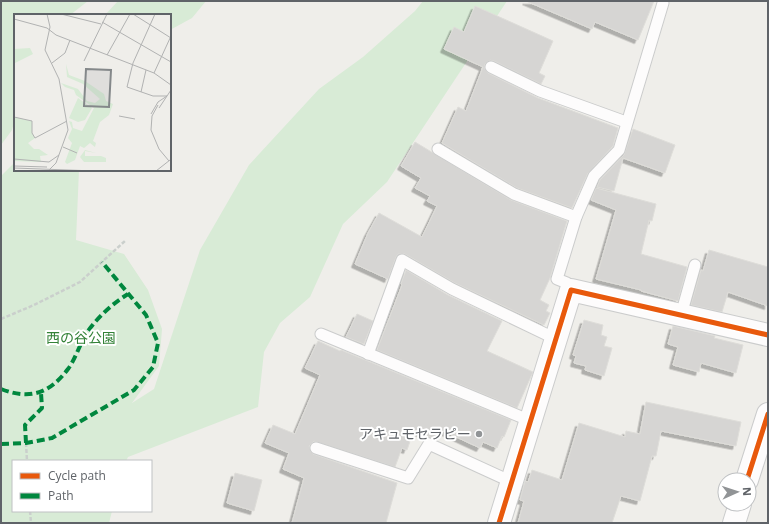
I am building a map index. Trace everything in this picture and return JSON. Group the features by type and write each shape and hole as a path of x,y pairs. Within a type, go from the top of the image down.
{"street":[{"path":"499,523 571,290 768,335"},
{"path":"750,472 768,414"},
{"path":"734,523 737,512"}],"lane":[{"path":"571,290 566,283 557,279 576,217 594,176 619,150 626,122 663,3"},
{"path":"491,67 540,92 626,122"},
{"path":"438,149 514,194 576,217"},
{"path":"368,354 402,260 452,289 556,339"},
{"path":"681,315 695,265"},
{"path":"321,334 531,421"},
{"path":"316,448 408,478 429,444 512,482"}],"path":[{"path":"1,319 34,305 80,282 126,240"},
{"path":"26,443 27,460"},
{"path":"30,512 31,523"}],"green space":[{"path":"1,1 88,1 71,14 14,14 14,123 12,130 1,145"},
{"path":"118,1 206,1 192,18 171,29 171,14 106,14"},
{"name":"西の谷公園","path":"423,1 507,1 387,182 343,224 310,297 280,323 264,352 258,407 128,457 126,460 12,460 12,512 112,512 109,523 1,523 1,176 14,163 14,171 79,171 76,240 124,254 148,290 162,329 159,366 132,403 154,389 200,250 249,165 319,89 363,57 415,11"}],"building":[{"path":"526,1 654,1 638,40 595,22 592,29"},
{"path":"475,6 553,41 539,73 545,76 541,84 490,60 485,64 484,68 488,73 538,98 618,128 613,146 588,173 572,208 517,188 442,143 458,107 466,111 483,67 444,49 454,27 464,32"},
{"path":"633,129 675,145 665,173 623,158 614,191 597,187 600,180 624,155"},
{"path":"415,142 511,200 567,221 550,278 540,300 549,305 546,311 550,313 544,325 455,283 405,254 398,254 388,279 355,264 368,233 379,213 422,237 437,206 427,201 430,196 415,188 421,178 401,166"},
{"path":"596,188 656,204 652,221 649,220 641,254 687,267 678,301 596,279 616,210 591,200"},
{"path":"709,250 768,267 768,306 728,292 722,312 691,305 701,270 703,271"},
{"path":"406,270 448,295 502,321 487,351 533,372 517,408 377,350 402,285 401,284"},
{"path":"357,314 373,321 364,344 346,337"},
{"path":"584,320 603,325 601,335 607,337 604,346 612,348 604,376 585,370 586,366 574,363 576,356 573,355"},
{"path":"673,326 715,336 714,338 743,345 736,373 701,363 699,372 673,365 678,347 668,344"},
{"path":"318,341 511,420 504,437 502,436 497,448 483,442 480,448 441,430 437,440 414,430 407,450 402,448 395,467 314,441 309,446 313,454 397,483 386,523 292,523 304,478 283,469 289,453 265,443 273,425 295,434 320,375 305,368"},
{"path":"646,402 741,422 736,446 661,431 656,456 652,456 640,501 621,496 612,523 518,523 524,501 520,500 525,481 528,482 532,470 562,480 579,423 625,437 626,431 640,434"},
{"path":"235,473 262,480 254,511 227,503"}],"marked path":[{"path":"1,444 26,443 52,438 134,390 153,367 158,343 146,315 102,262"},
{"path":"1,389 21,394 30,394 46,389 54,384 68,369 88,331 101,315 128,294"},
{"path":"26,443 25,425 42,408 41,393"}],"cycle path":[{"path":"499,523 571,290 768,335"},
{"path":"750,472 768,414"}],"place":[{"name":"アキュモセラピー","path":"479,434"}]}
